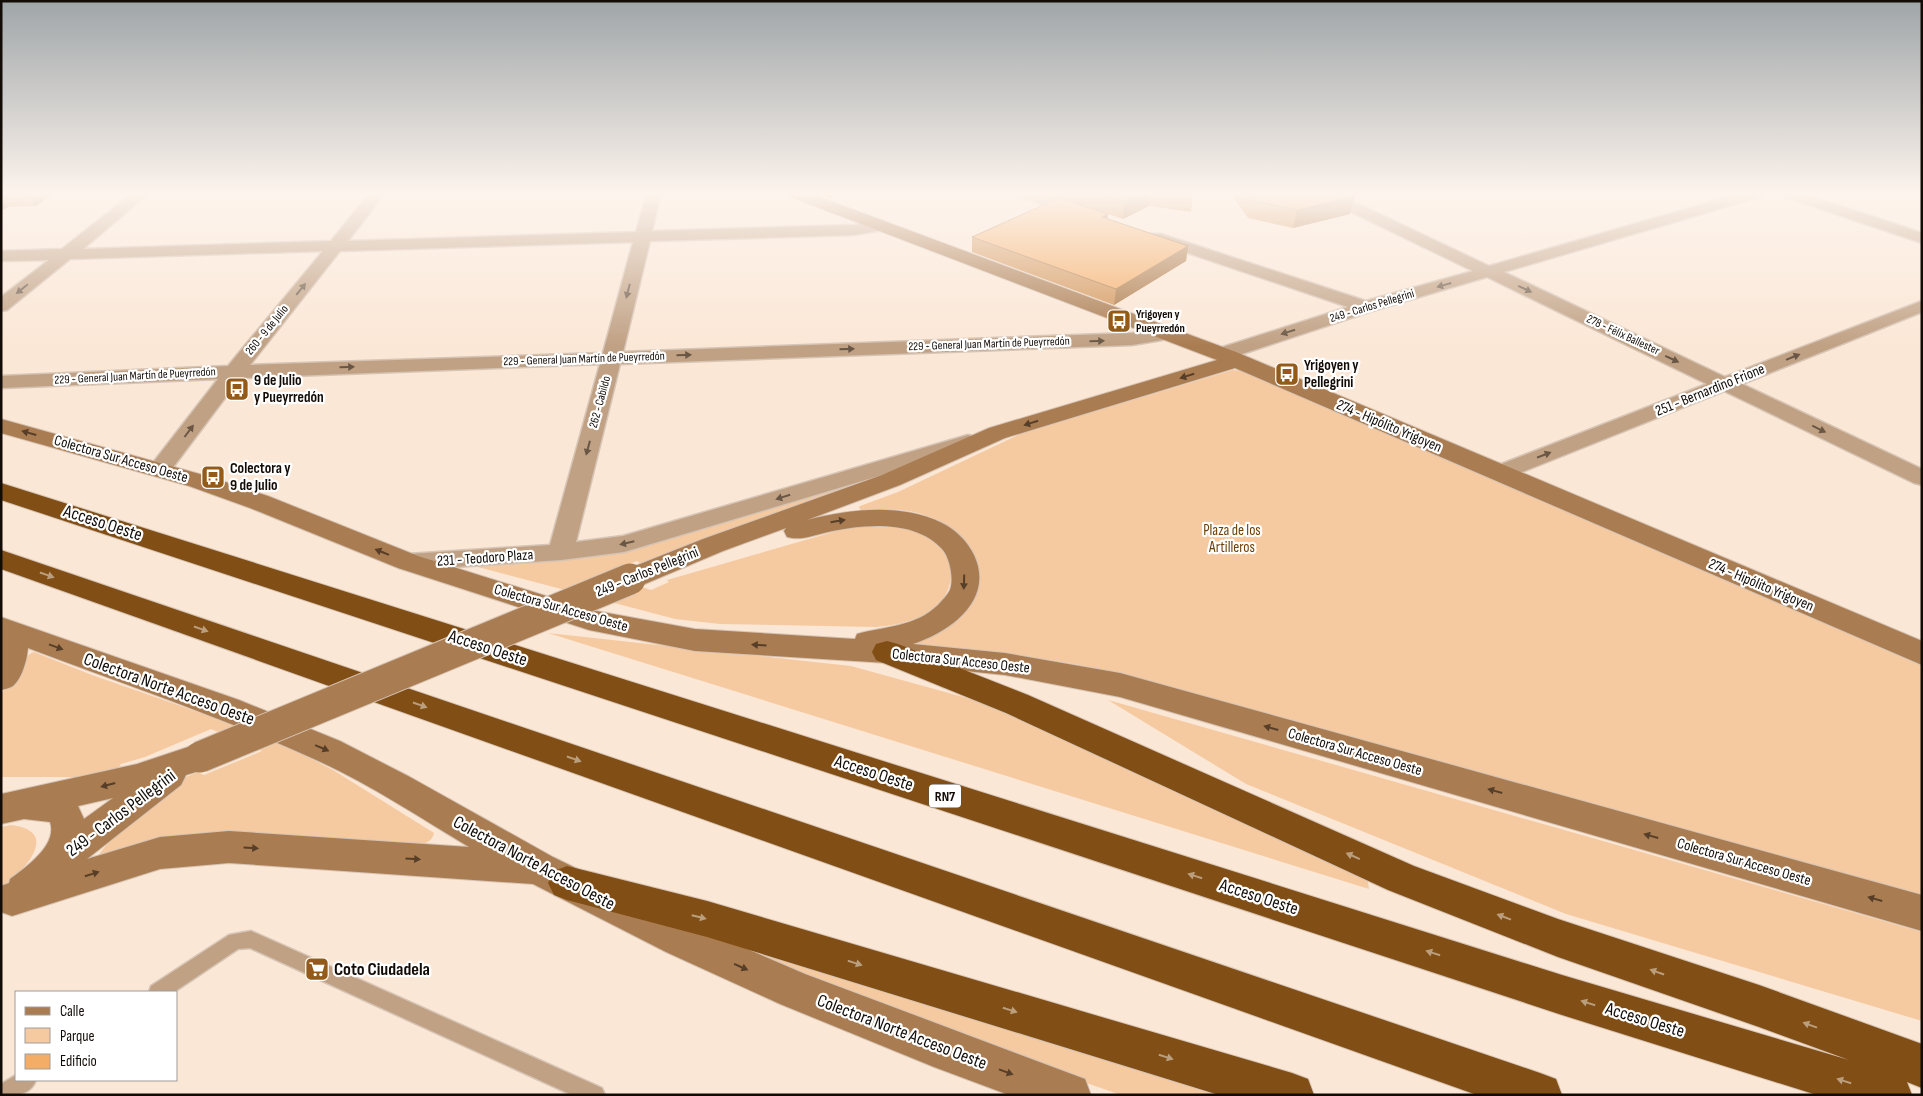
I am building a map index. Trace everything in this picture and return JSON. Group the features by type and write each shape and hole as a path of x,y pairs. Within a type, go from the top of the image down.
{"highway":[{"name":"Acceso Oeste","path":"1,491 1562,995 1890,1095"},
{"path":"1,560 1540,1095"},
{"path":"887,652 1017,704 1401,878 1558,938 1759,1006 1922,1066"},
{"path":"553,876 707,919 1292,1095"}],"street":[{"path":"1,306 77,244"},
{"path":"1,256 365,244"},
{"name":"262 - Cabildo","path":"561,552 640,244"},
{"name":"274 - Hipólito Yrigoyen","path":"930,244 1228,357 1499,473 1918,648"},
{"path":"1177,244 1366,307"},
{"name":"278 - Félix Ballester","path":"1431,244 1922,478"},
{"name":"249 - Carlos Pellegrini","path":"561,552 598,549 645,538 1227,364 1230,351 1366,307 1584,244"},
{"name":"260 - 9 de Julio","path":"160,470 234,372 336,245"},
{"name":"251 - Bernardino Frione","path":"1499,473 1922,306"},
{"name":"229 - General Juan Martín de Pueyrredón","path":"1,382 1132,339 1167,334"},
{"name":"Colectora Sur Acceso Oeste","path":"1,426 160,470 260,502 408,562 589,620 695,640 887,652 1005,664 1120,685 1922,912"},
{"name":"249 - Carlos Pellegrini","path":"11,805 92,790 194,759 713,545 890,480 997,433"},
{"path":"634,577 810,527 861,518 908,521 930,528 948,539 962,557 965,574 964,590 948,612 936,622 900,636 872,642 807,648"},
{"name":"231 - Teodoro Plaza","path":"408,562 561,552"},
{"path":"1,678 14,652 6,629"},
{"name":"Colectora Norte Acceso Oeste","path":"6,629 227,708 328,750 398,787 553,876 680,939 795,990 934,1045 1069,1095"},
{"name":"249 - Carlos Pellegrini","path":"54,864 99,827 194,759"},
{"path":"7,902 35,883 54,864 66,843 69,825 62,811 48,806 11,805"},
{"path":"7,902 160,853 197,848 229,847 366,855 553,876"}],"lane":[{"path":"160,991 235,941 251,940 594,1095"},
{"path":"3,1095 24,1081"}],"green space":[{"name":"Plaza de los Artilleros","path":"1233,370 1252,372 1922,666 1922,896 1104,670 1032,658 910,645 978,575 975,561 961,538 940,522 914,512 900,510 866,511 861,510 860,506 898,492 1022,433"},
{"path":"920,461 640,563 637,561 603,574 651,590 669,582 667,580 861,524 883,524 905,528 926,535 936,540 946,549 949,555 951,572 949,586 944,597 936,607 926,614 902,623 876,627 720,624 675,619 459,562 553,560"},
{"path":"548,633 851,666 985,703 1139,775 1367,876 1369,889"},
{"path":"34,652 283,744 333,770 434,833 430,840 422,844 94,861 127,818 179,780 198,772 204,775 262,751 211,729 145,757 121,764 116,772 80,777 1,777 1,694 25,658"},
{"path":"1108,700 1922,932 1922,1021 1566,914 1246,784"},
{"path":"11,825 26,829 34,835 36,843 34,853 28,862 1,887 1,827"},
{"path":"704,932 1235,1095 1121,1095 956,1038"}],"building":[{"path":"992,244 1183,244 1188,246 1116,289"}],"place":[{"name":"Yrigoyen y Pueyrredón","path":"1119,321"},
{"name":"Yrigoyen y Pellegrini","path":"1287,374"},
{"name":"9 de Julio y Pueyrredón","path":"237,389"},
{"name":"Colectora y 9 de Julio","path":"213,477"},
{"name":"Coto Ciudadela","path":"317,969"}]}
